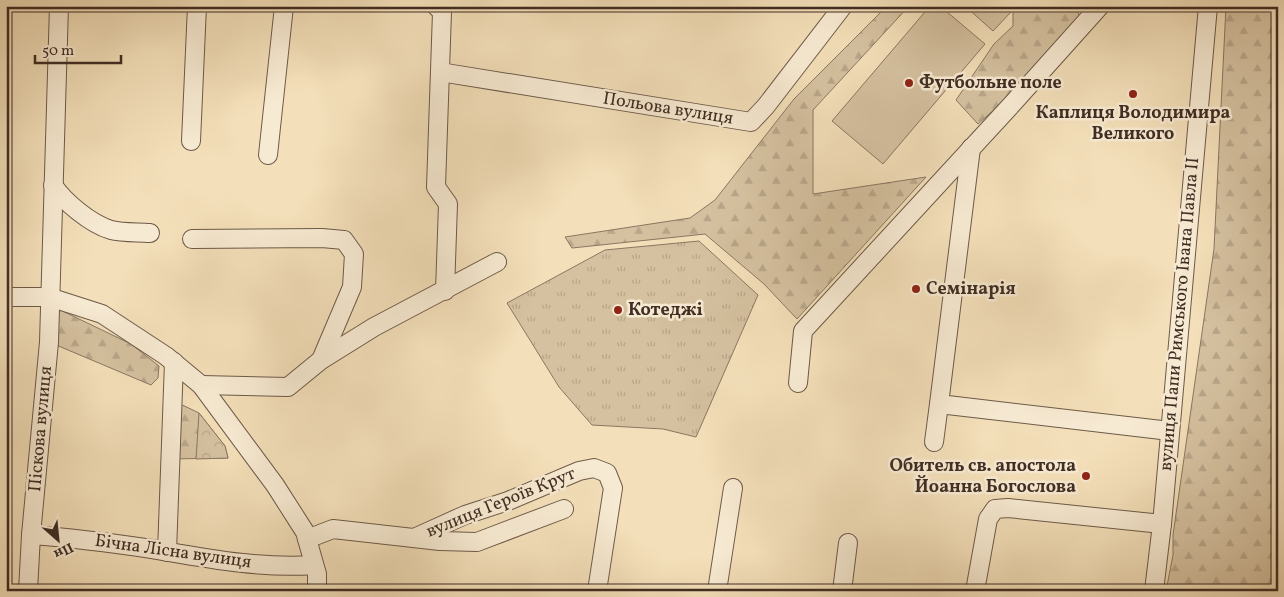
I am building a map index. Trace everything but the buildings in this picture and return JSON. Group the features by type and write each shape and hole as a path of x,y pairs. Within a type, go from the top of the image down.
{"street":[{"name":"Піскова вулиця","path":"28,591 31,535 49,342 59,6"},
{"path":"191,141 197,6"},
{"path":"268,155 284,6"},
{"path":"436,6 442,12 436,187 448,204 445,291"},
{"name":"Польова вулиця","path":"440,72 751,122 766,106 843,6"},
{"path":"798,383 803,331 1100,6"},
{"name":"вулиця Папи Римського Івана Павла ІІ","path":"1154,591 1162,524 1205,10"},
{"path":"934,442 971,148"},
{"path":"53,186 60,196 91,220 111,230 150,233"},
{"path":"192,239 322,238 344,240 354,254 352,287 321,360"},
{"path":"201,385 288,387 321,360 374,327 497,262"},
{"path":"6,297 49,297 102,314 174,362 201,385 275,485 306,532 317,574 317,591"},
{"path":"167,552 174,362"},
{"path":"939,404 1170,431"},
{"name":"вулиця Героїв Крут","path":"307,539 333,529 414,538 465,515 508,501 578,472 594,468 607,473 613,488 597,591"},
{"path":"717,591 733,488"},
{"path":"975,591 988,519 994,509 1008,508 1162,524"},
{"path":"414,538 477,542 564,509"},
{"name":"Бічна Лісна вулиця","path":"31,535 99,541 211,559 289,567 314,565"},
{"path":"842,591 848,543"}],"green space":[{"path":"887,6 909,6 813,110 813,194 926,177 797,319 764,284 705,234 572,248 565,237 690,218 715,200 794,99"},
{"name":"Футбольне поле","path":"930,6 940,6 985,44 883,164 832,121"},
{"path":"965,6 1004,6 1011,12 993,31"},
{"path":"1013,6 1074,6 1080,16 1015,91 978,124 956,100 994,44 1013,26"},
{"path":"1226,6 1278,6 1278,591 1166,591 1173,555 1173,535 1214,249"},
{"path":"699,241 758,295 696,437 663,429 592,425 559,387 507,303 605,250"},
{"path":"50,305 131,344 159,366 158,378 151,385 49,342"},
{"path":"172,400 199,413 225,446 228,458 170,459"},
{"path":"199,413 225,446 228,458 196,459"}],"place":[{"name":"Футбольне поле","path":"909,83"},
{"name":"Каплиця Володимира Великого","path":"1133,94"},
{"name":"Семінарія","path":"916,289"},
{"name":"Котеджі","path":"618,310"},
{"name":"Обитель св. апостола Йоанна Богослова","path":"1086,476"}]}
